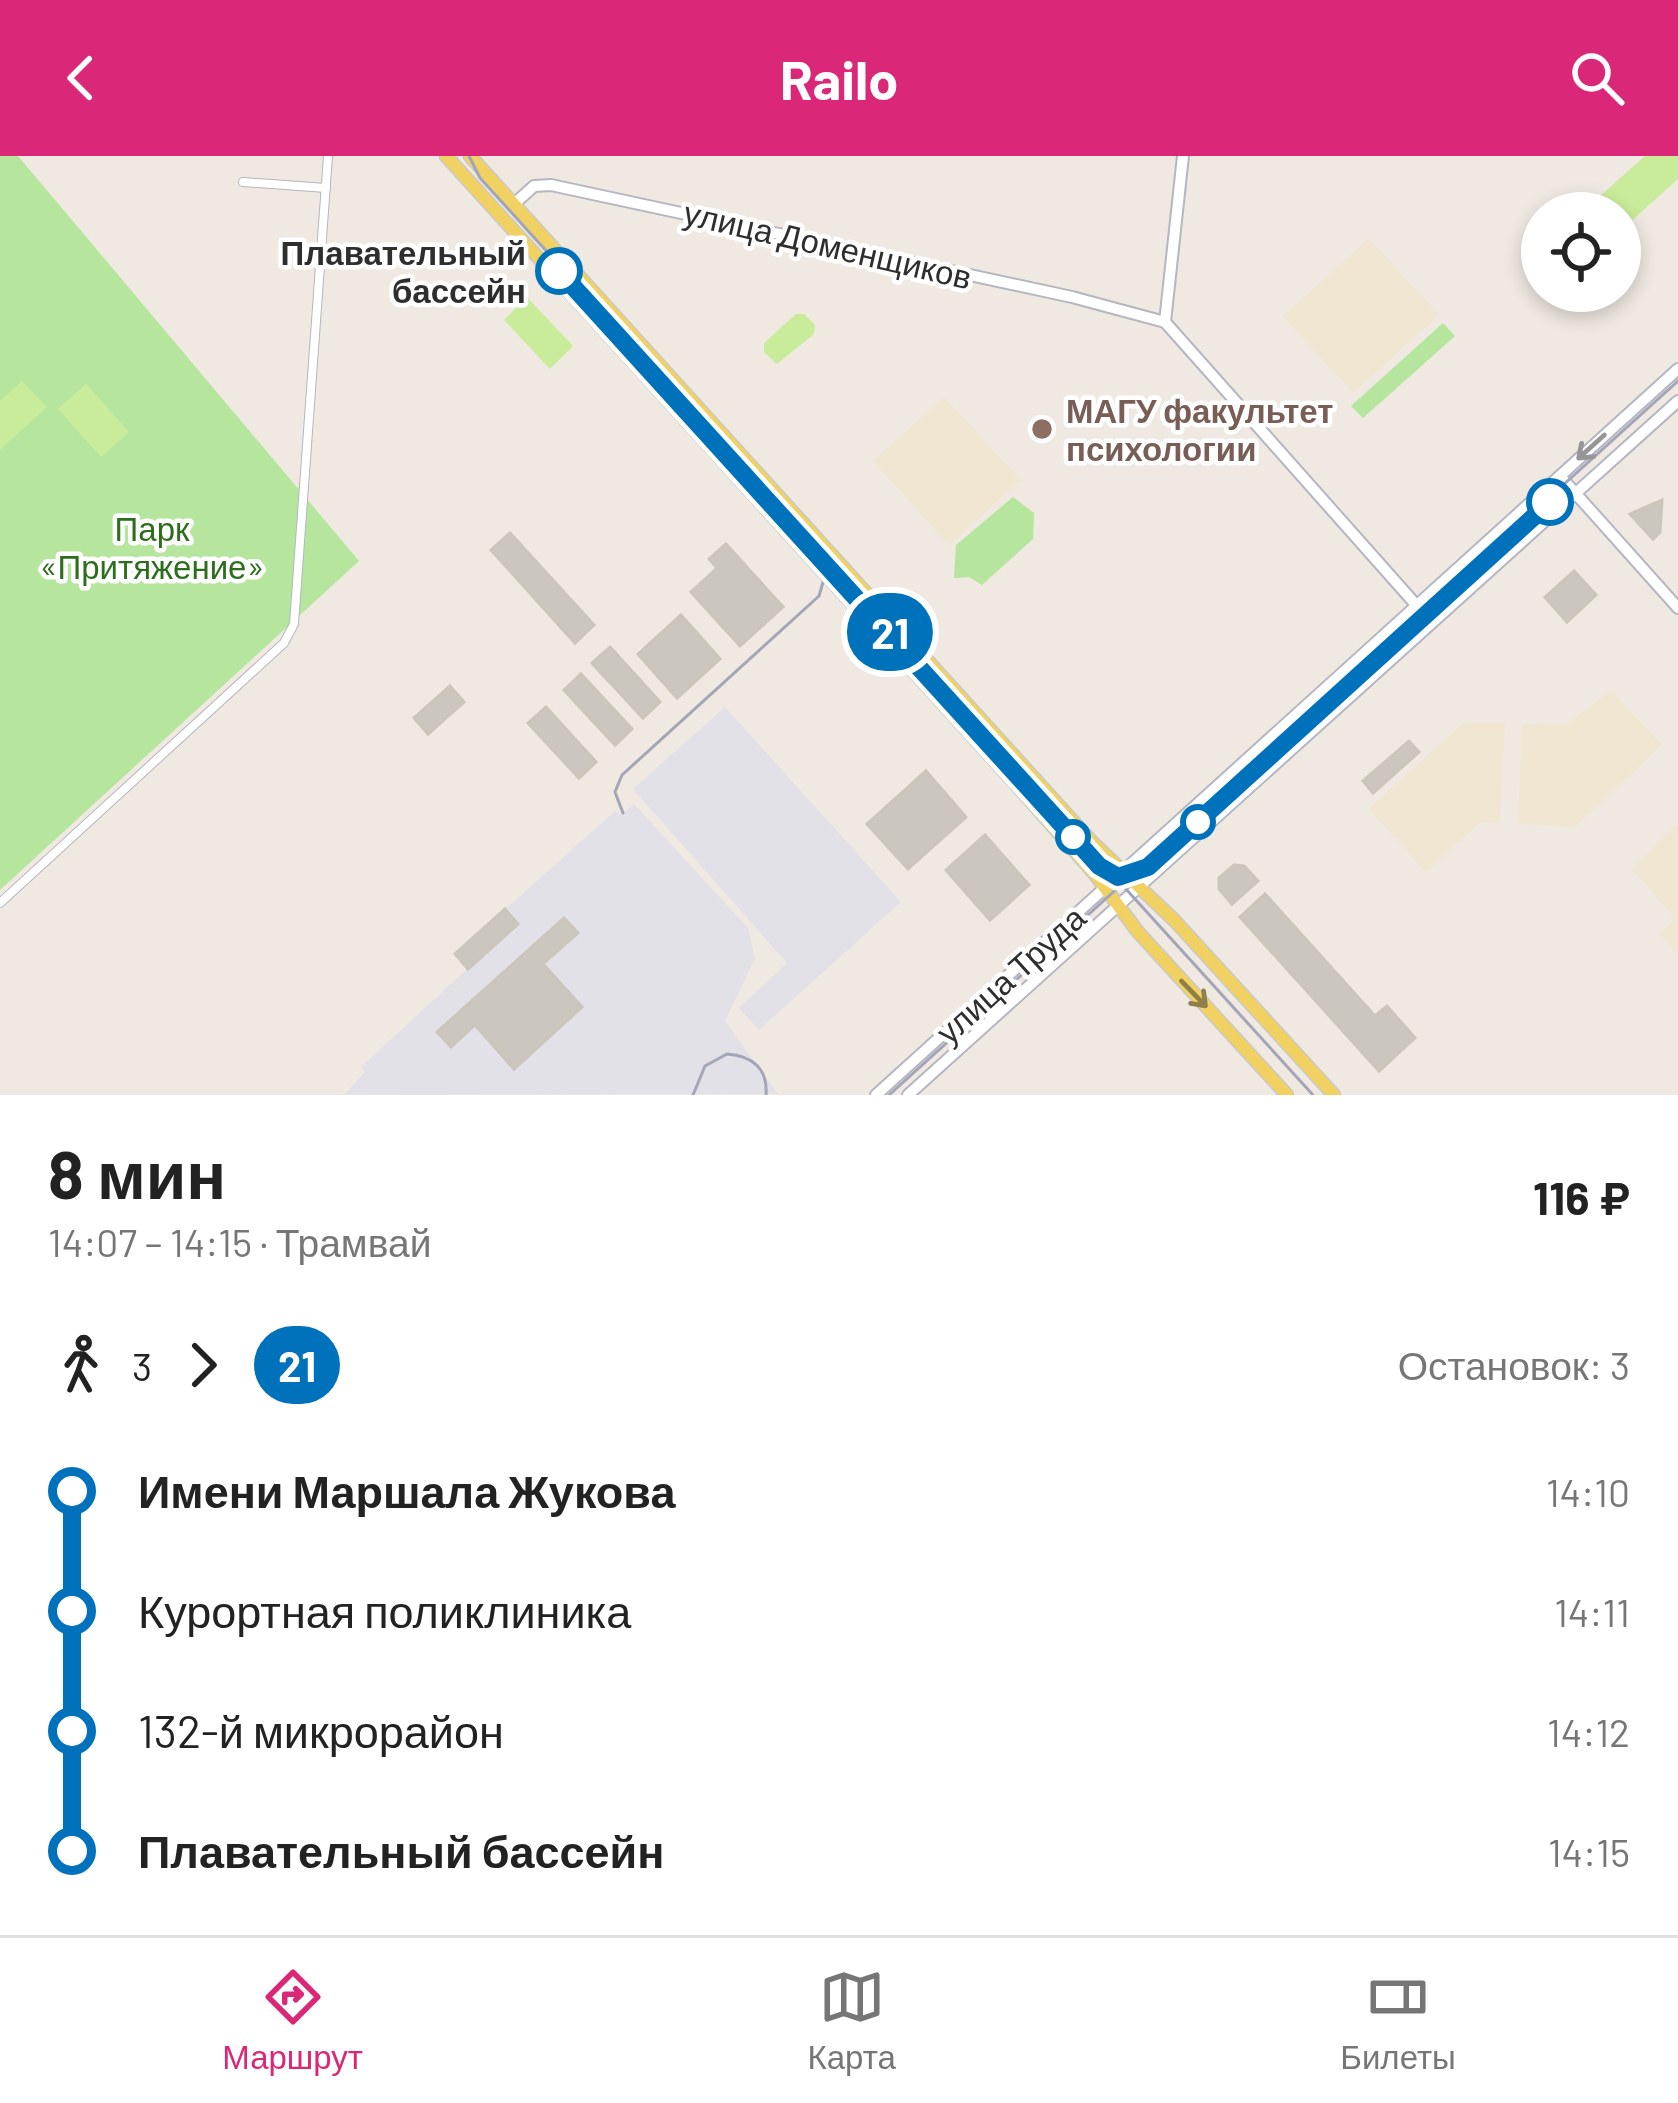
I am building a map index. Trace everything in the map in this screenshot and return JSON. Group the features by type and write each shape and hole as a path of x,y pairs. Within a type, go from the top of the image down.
{"main road":[{"path":"446,156 1287,1095"},
{"path":"1183,156 1166,322 1418,607"},
{"path":"473,158 846,570 1334,1095"},
{"name":"улица Доменщиков","path":"500,217 534,185 551,184 1166,322"},
{"name":"улица Труда","path":"876,1095 1678,368"},
{"name":"улица Труда","path":"908,1095 1678,401"},
{"path":"1560,476 1678,608"},
{"path":"832,583 846,570"}],"street":[{"path":"0,903 284,643 294,624 328,156"},
{"path":"243,182 326,188"}],"shaded area":[{"path":"1369,239 1439,315 1353,393 1283,316"},
{"path":"944,397 1021,480 949,545 873,461"},
{"path":"1611,690 1662,745 1575,827 1518,824 1522,725 1567,724"},
{"path":"725,707 901,902 759,1030 739,1008 787,963 633,789"},
{"path":"1505,722 1500,823 1480,822 1426,872 1369,809 1463,723"},
{"path":"634,804 748,928 755,958 725,1021 778,1094 344,1095 365,1072 361,1067 467,969 455,954 615,811 621,815"},
{"path":"1678,824 1678,954 1659,933 1676,919 1632,869"}],"green space":[{"name":"Парк «Притяжение»","path":"0,156 18,156 359,561 0,890"},
{"path":"1645,156 1678,156 1678,179 1641,212 1641,192 1605,192"},
{"path":"527,297 573,346 550,369 504,320"},
{"path":"796,314 804,314 815,325 814,334 777,364 764,352 764,343"},
{"path":"1443,323 1455,336 1363,418 1351,406"},
{"path":"22,381 47,407 0,450 0,401"},
{"path":"86,384 129,432 101,457 58,409"},
{"path":"1013,497 1034,513 1033,539 982,585 969,577 954,578 956,545"}],"building":[{"path":"1662,500 1660,532 1653,539 1630,514"},
{"path":"510,533 594,625 575,643 491,550"},
{"path":"726,544 783,607 740,646 691,592 717,568 709,559"},
{"path":"1574,571 1596,595 1567,622 1545,597"},
{"path":"681,615 720,659 677,698 638,654"},
{"path":"610,647 660,702 643,718 592,663"},
{"path":"581,674 632,729 615,745 564,690"},
{"path":"450,686 464,702 428,734 414,718"},
{"path":"546,707 596,762 579,778 528,723"},
{"path":"1409,741 1419,752 1373,793 1363,781"},
{"path":"926,771 966,817 908,869 867,824"},
{"path":"985,835 1029,885 990,920 946,870"},
{"path":"1234,865 1244,866 1258,881 1232,904 1219,889 1219,878"},
{"path":"1265,894 1375,1016 1387,1006 1415,1038 1379,1071 1240,917"},
{"path":"505,909 518,924 468,969 455,954"},
{"path":"564,918 578,933 543,964 582,1007 514,1069 475,1025 451,1047 437,1032"}],"tram line":[{"path":"469,156 480,178 1313,1095"},
{"name":"21","path":"559,271 1099,866 1118,877 1148,867 1550,502"},
{"path":"889,1095 1678,381"},
{"path":"623,813 615,792 622,775 819,596 826,572 819,554"},
{"path":"693,1095 705,1066 727,1054 757,1065 766,1095"}],"place":[{"name":"Плавательный бассейн","path":"559,271"},
{"name":"МАГУ факультет психологии","path":"1042,429"}]}
